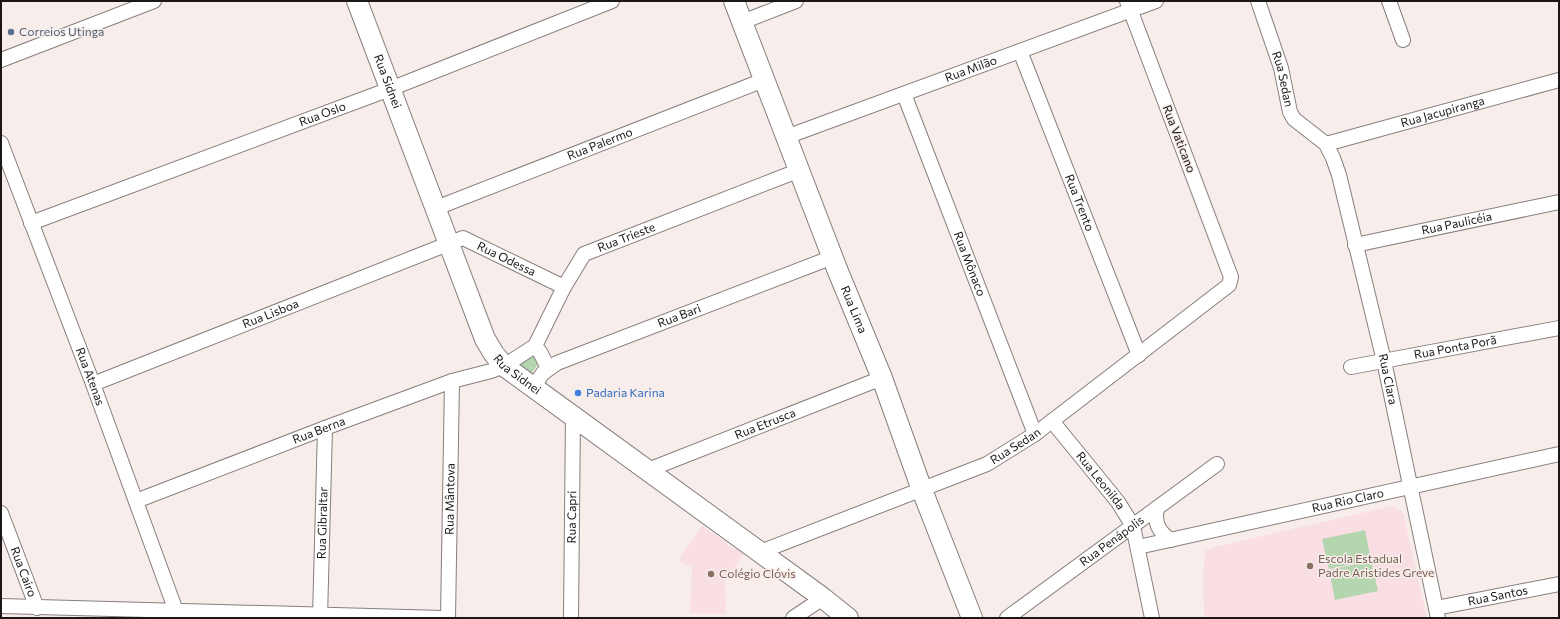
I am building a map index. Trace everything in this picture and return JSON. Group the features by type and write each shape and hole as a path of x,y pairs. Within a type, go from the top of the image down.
{"main road":[{"name":"Rua Sidnei","path":"357,1 485,339 494,354 504,366 534,386 823,598 848,618"},
{"name":"Rua Lima","path":"734,1 833,257 882,378 922,490 972,618"}],"street":[{"path":"1,60 154,1"},
{"name":"Rua Oslo","path":"31,224 390,89 612,1"},
{"path":"742,22 796,1"},
{"name":"Rua Milão","path":"786,137 1020,51 1129,6 1156,1"},
{"name":"Rua Sedan","path":"1258,1 1281,68 1290,112 1294,119 1326,144"},
{"path":"1389,1 1403,40"},
{"name":"Rua Vaticano","path":"1129,6 1231,277"},
{"name":"Rua Trento","path":"1020,51 1139,355"},
{"name":"Rua Palermo","path":"436,208 764,80"},
{"name":"Rua Jacupiranga","path":"1326,144 1559,80"},
{"name":"Rua Mônaco","path":"904,94 1035,434"},
{"name":"Rua Atenas","path":"1,143 176,611"},
{"name":"Rua Clara","path":"1326,144 1339,175 1384,361 1437,613"},
{"name":"Rua Trieste","path":"535,346 564,287 584,254 800,170"},
{"name":"Rua Paulicéia","path":"1355,245 1559,202"},
{"name":"Rua Odessa","path":"449,244 463,238 564,287"},
{"name":"Rua Lisboa","path":"92,384 449,244"},
{"name":"Rua Bari","path":"534,386 540,376 548,368 557,363 833,257"},
{"name":"Rua Sedan","path":"760,552 987,464 1035,434 1139,355 1226,288 1229,285 1231,277"},
{"name":"Rua Ponta Porã","path":"1351,367 1559,328"},
{"path":"504,366 535,346 540,352 548,368"},
{"name":"Rua Berna","path":"136,501 452,381 491,371 504,366"},
{"name":"Rua Etrusca","path":"648,470 882,378"},
{"name":"Rua Mântova","path":"448,618 452,381"},
{"name":"Rua Capri","path":"571,618 573,415"},
{"name":"Rua Leonilda","path":"1052,421 1118,502 1133,526 1152,618"},
{"name":"Rua Gibraltar","path":"320,616 325,428"},
{"name":"Rua Rio Claro","path":"1138,547 1559,454"},
{"name":"Rua Penápolis","path":"1007,618 1217,464"},
{"path":"1157,508 1156,523 1164,536 1171,540"},
{"name":"Rua Cairo","path":"1,513 4,530 37,608"},
{"name":"Rua Santos","path":"1437,613 1559,584"},
{"path":"793,618 823,598"},
{"path":"1,606 37,608 68,613 176,611 194,615 443,618"}],"shaded area":[{"name":"Escola Estadual Padre Aristides Greve","path":"1392,506 1403,512 1427,618 1204,618 1203,580 1205,551 1214,547"},
{"name":"Colégio Clóvis","path":"702,526 731,547 744,553 725,582 726,614 690,613 692,567 678,560"}],"green space":[{"path":"534,354 539,363 531,374 519,365 519,363"},
{"path":"1365,530 1371,560 1329,569 1322,539"},
{"path":"1371,561 1378,591 1335,600 1329,570"}],"place":[{"name":"Correios Utinga","path":"11,32"},
{"name":"Padaria Karina","path":"578,393"},
{"name":"Escola Estadual Padre Aristides Greve","path":"1310,566"},
{"name":"Colégio Clóvis","path":"711,574"}]}
